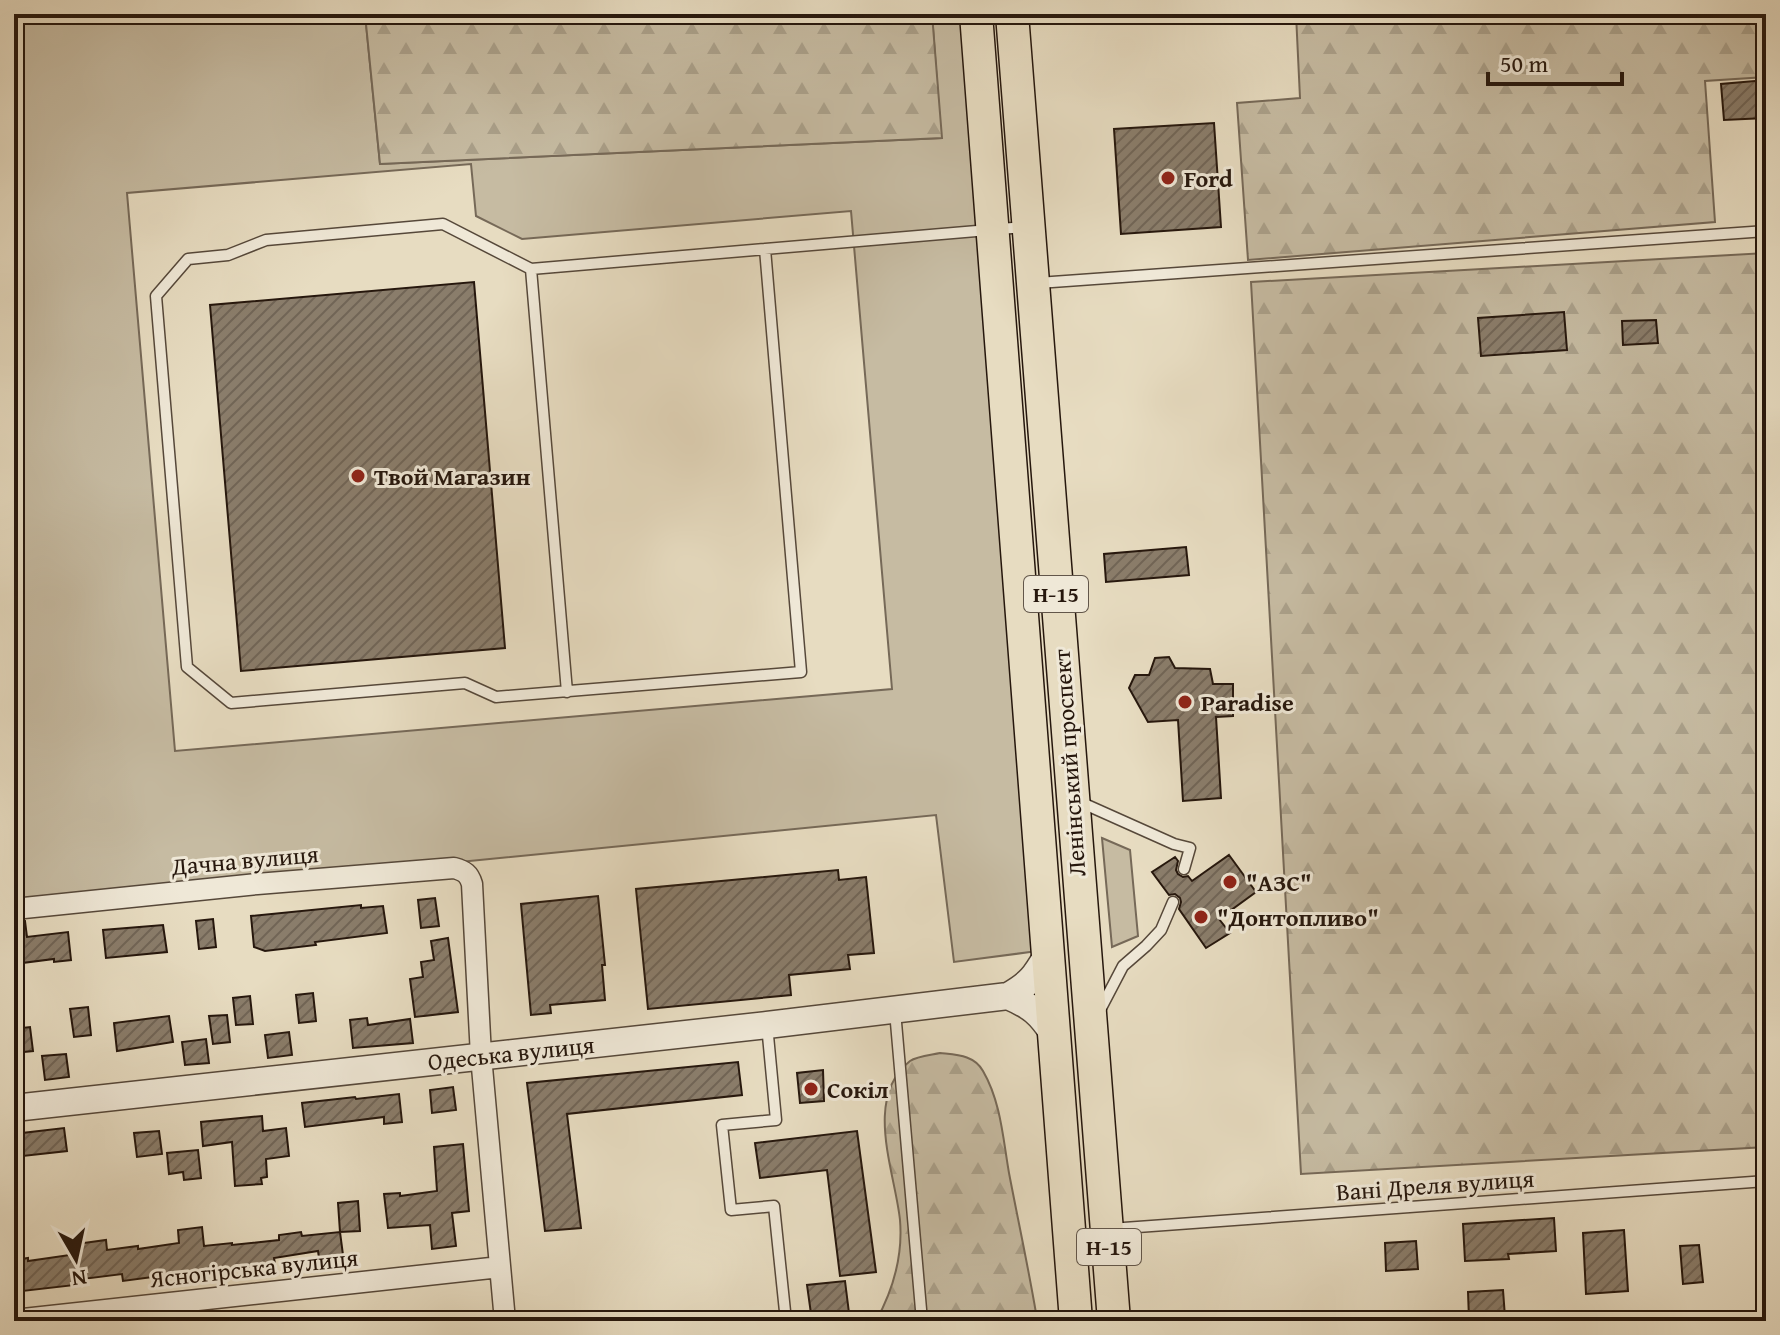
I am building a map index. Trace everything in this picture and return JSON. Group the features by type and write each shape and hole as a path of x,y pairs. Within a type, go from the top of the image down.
{"main road":[{"name":"Ленінський проспект","path":"976,14 1076,1321"},
{"name":"Ленінський проспект","path":"1012,14 1114,1321"},
{"path":"1065,1178 1101,1174"}],"street":[{"name":"Дачна вулиця","path":"14,909 257,884 454,868 462,870 469,875 472,884 481,1056"},
{"path":"1008,996 1035,977 1048,954"},
{"path":"1008,996 1041,1015 1054,1035"},
{"name":"Одеська вулиця","path":"14,1108 1008,996"},
{"path":"481,1056 505,1321"},
{"name":"Ясногірська вулиця","path":"14,1320 500,1267"}],"lane":[{"path":"765,249 801,672 496,697 465,683 231,703 187,667 156,296 188,259 228,255 266,240 443,224 531,269 1028,226"},
{"path":"1032,283 1766,231"},
{"path":"531,269 567,692"},
{"path":"1072,798 1174,844 1190,848 1184,869"},
{"path":"1090,1030 1123,966 1161,930 1173,902"},
{"path":"895,1009 922,1321"},
{"path":"767,1025 776,1120 722,1125 731,1210 774,1206 786,1321"},
{"name":"Вані Дреля вулиця","path":"1107,1229 1766,1181"}],"green space":[{"path":"14,14 365,14 380,164 941,138 932,14 962,14 1038,951 954,962 936,815 14,906","holes":["471,164 476,216 522,239 851,211 892,689 175,751 127,193"]},
{"path":"365,14 932,14 942,138 380,164"},
{"path":"1296,14 1766,14 1766,77 1705,81 1715,222 1248,260 1237,103 1300,98"},
{"path":"1766,253 1766,1147 1301,1174 1251,282"},
{"path":"1102,838 1130,850 1138,936 1112,947"},
{"path":"940,1053 975,1062 983,1071 994,1095 1036,1321 876,1321 892,1285 900,1247 900,1220 886,1136 888,1095 896,1076 910,1061"}],"building":[{"path":"1766,80 1766,118 1724,120 1721,84"},
{"name":"Ford","path":"1214,123 1221,227 1121,234 1114,129"},
{"name":"Твой Магазин","path":"474,282 505,648 241,671 210,305"},
{"path":"1564,312 1567,350 1481,356 1478,318"},
{"path":"1656,320 1658,343 1623,345 1622,321"},
{"path":"1186,547 1189,575 1106,582 1104,554"},
{"path":"1169,657 1175,668 1210,669 1213,684 1233,684 1233,716 1216,717 1221,798 1183,801 1178,720 1148,722 1129,688 1135,675 1149,675 1155,658"},
{"path":"1229,855 1256,892 1219,919 1230,933 1206,948 1179,909 1180,898 1175,894 1169,895 1152,872 1175,857 1178,874 1188,876 1192,881"},
{"path":"838,870 839,880 866,877 874,953 848,955 850,969 789,975 791,995 648,1009 636,889"},
{"path":"598,896 605,1000 550,1005 551,1013 531,1015 521,904"},
{"path":"435,898 439,926 421,928 418,900"},
{"path":"361,905 361,908 383,906 387,933 265,951 254,947 251,916"},
{"path":"213,919 216,947 199,949 196,921"},
{"path":"25,921 27,937 68,932 71,960 14,964 14,922"},
{"path":"163,925 167,952 106,958 103,930"},
{"path":"448,938 458,1012 415,1017 410,979 423,977 421,962 434,960 431,941"},
{"path":"313,993 316,1021 299,1023 296,995"},
{"path":"250,996 253,1024 236,1025 233,998"},
{"path":"88,1007 91,1035 74,1037 70,1009"},
{"path":"227,1015 230,1042 213,1044 209,1016"},
{"path":"169,1016 173,1042 117,1051 114,1023"},
{"path":"367,1018 368,1025 410,1019 413,1043 353,1048 350,1020"},
{"path":"30,1027 33,1051 14,1053 14,1029"},
{"path":"289,1032 292,1055 268,1058 265,1035"},
{"path":"206,1039 209,1063 185,1065 182,1042"},
{"path":"66,1054 69,1077 45,1080 42,1056"},
{"path":"738,1062 742,1095 567,1114 581,1228 545,1231 527,1083"},
{"path":"823,1070 824,1101 800,1103 797,1073"},
{"path":"453,1087 456,1110 432,1113 430,1090"},
{"path":"399,1094 402,1122 384,1124 384,1117 305,1127 302,1103"},
{"path":"262,1116 263,1131 286,1128 289,1156 266,1159 267,1177 261,1178 262,1184 235,1186 232,1142 203,1146 201,1122"},
{"path":"64,1128 67,1151 14,1157 14,1134"},
{"path":"159,1131 162,1154 137,1157 134,1133"},
{"path":"857,1131 876,1272 840,1276 827,1170 760,1178 755,1143"},
{"path":"463,1144 469,1211 452,1213 456,1246 432,1249 430,1225 388,1228 384,1194 400,1193 400,1196 437,1191 434,1147"},
{"path":"198,1150 201,1178 184,1180 183,1172 169,1174 167,1153"},
{"path":"358,1201 360,1231 340,1232 338,1203"},
{"path":"1554,1218 1556,1251 1508,1254 1509,1259 1465,1261 1463,1224"},
{"path":"202,1227 204,1246 279,1240 279,1235 301,1232 302,1236 340,1232 343,1255 319,1258 318,1251 274,1258 275,1264 228,1271 123,1281 122,1274 74,1280 75,1285 14,1292 14,1260 77,1254 76,1244 106,1240 107,1250 179,1243 178,1230"},
{"path":"1624,1230 1628,1291 1586,1294 1583,1233"},
{"path":"1416,1241 1418,1269 1386,1271 1385,1243"},
{"path":"1699,1245 1703,1282 1683,1284 1680,1246"},
{"path":"845,1281 850,1321 812,1321 807,1285"},
{"path":"1503,1290 1505,1317 1469,1319 1468,1292"}],"place":[{"name":"Ford","path":"1168,178"},
{"name":"Твой Магазин","path":"358,476"},
{"name":"Paradise","path":"1185,702"},
{"name":"\"АЗС\"","path":"1230,882"},
{"name":"\"Донтопливо\"","path":"1201,917"},
{"name":"Сокіл","path":"811,1089"}]}
